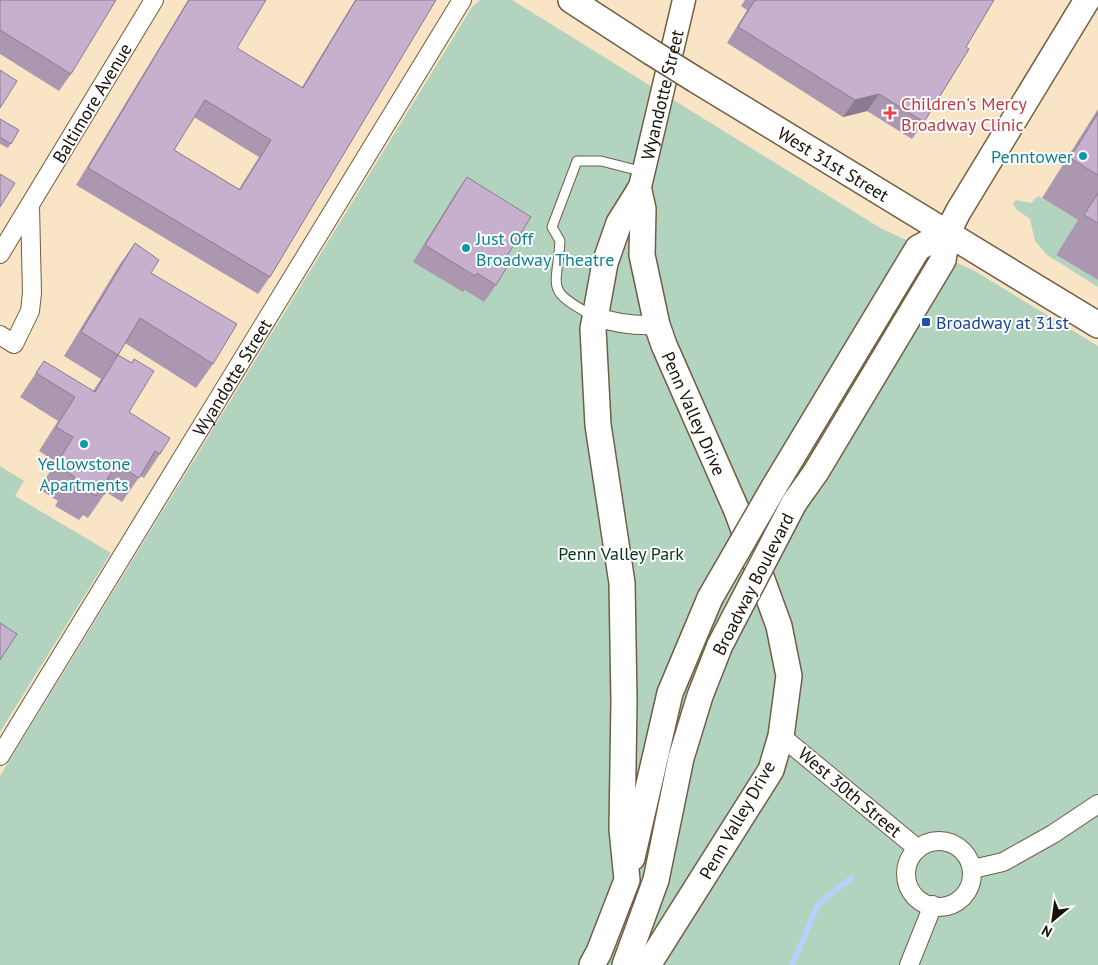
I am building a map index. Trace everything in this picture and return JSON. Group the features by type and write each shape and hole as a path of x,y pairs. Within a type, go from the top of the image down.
{"main road":[{"name":"West 31st Street","path":"571,0 696,80 1098,325"},
{"name":"Broadway Boulevard","path":"625,965 656,880 682,758 700,696 720,645 794,503 816,472 943,260 948,232 1087,0"},
{"path":"592,965 600,952 626,880 622,829 624,701 622,583 598,425 593,329 605,263 619,224 642,182"},
{"name":"Penn Valley Drive","path":"642,182 642,255 657,325 737,511 779,626 789,676 781,736 771,770 648,965"},
{"name":"Broadway Boulevard","path":"626,880 670,693 710,598 774,487 918,248 948,232"}],"street":[{"name":"Baltimore Avenue","path":"0,254 154,0"},
{"name":"Wyandotte Street","path":"0,756 462,0"},
{"name":"Wyandotte Street","path":"642,182 684,0"},
{"path":"0,335 14,344 30,311 32,294 30,206"},
{"path":"594,316 613,323 635,326 657,325"},
{"name":"West 30th Street","path":"781,736 918,849"},
{"path":"973,869 1004,862 1053,834 1098,804"},
{"path":"937,840 950,842 961,848 970,859 973,869 971,886 962,898 944,907 919,900 909,889 906,878 906,868 911,856 925,843 937,840"},
{"path":"909,965 932,905"}],"lane":[{"path":"594,316 570,303 558,293 555,273 560,241 556,231 552,228 577,161 601,161 642,182"}],"green space":[{"name":"Penn Valley Park","path":"480,0 512,0 882,229 973,270 1098,346 1098,965 0,965 0,776 472,7"},
{"path":"1038,196 1078,220 1056,255 1098,280 1098,287 1047,255 1035,241 1030,219 1016,209 1013,204 1016,200 1031,203"},
{"path":"0,466 24,481 15,496 111,553 0,732"}],"building":[{"path":"0,0 116,0 71,74 0,30"},
{"path":"189,0 266,0 237,48 303,88 356,0 436,0 270,277 88,168","holes":["205,100 271,140 240,190 174,150"]},
{"name":"Children's Mercy Broadway Clinic","path":"755,0 994,0 966,47 969,49 924,122 879,94 855,100 738,27"},
{"path":"0,70 17,81 0,108"},
{"path":"1098,113 1098,175 1070,158"},
{"path":"0,119 19,130 11,144 0,137"},
{"path":"0,174 15,183 0,207"},
{"name":"Just Off Broadway Theatre","path":"467,177 531,217 502,264 507,267 496,285 477,273 475,276 425,245"},
{"path":"1098,193 1098,223 1084,215"},
{"path":"135,243 159,260 151,273 237,324 213,364 140,318 118,355 81,332"},
{"name":"Yellowstone Apartments","path":"118,355 132,363 134,359 154,371 129,412 170,438 160,454 155,451 139,478 117,464 107,479 112,482 105,494 99,491 96,496 72,482 75,477 56,465 73,437 56,427 75,397 36,373 44,361 95,392"},
{"path":"0,623 17,634 0,660"}],"waterway":[{"path":"792,965 817,907 851,878"}],"place":[{"name":"Children's Mercy Broadway Clinic","path":"890,113"},
{"name":"Penntower","path":"1083,156"},
{"name":"Just Off Broadway Theatre","path":"466,248"},
{"name":"Broadway at 31st","path":"926,322"},
{"name":"Yellowstone Apartments","path":"84,444"}]}
